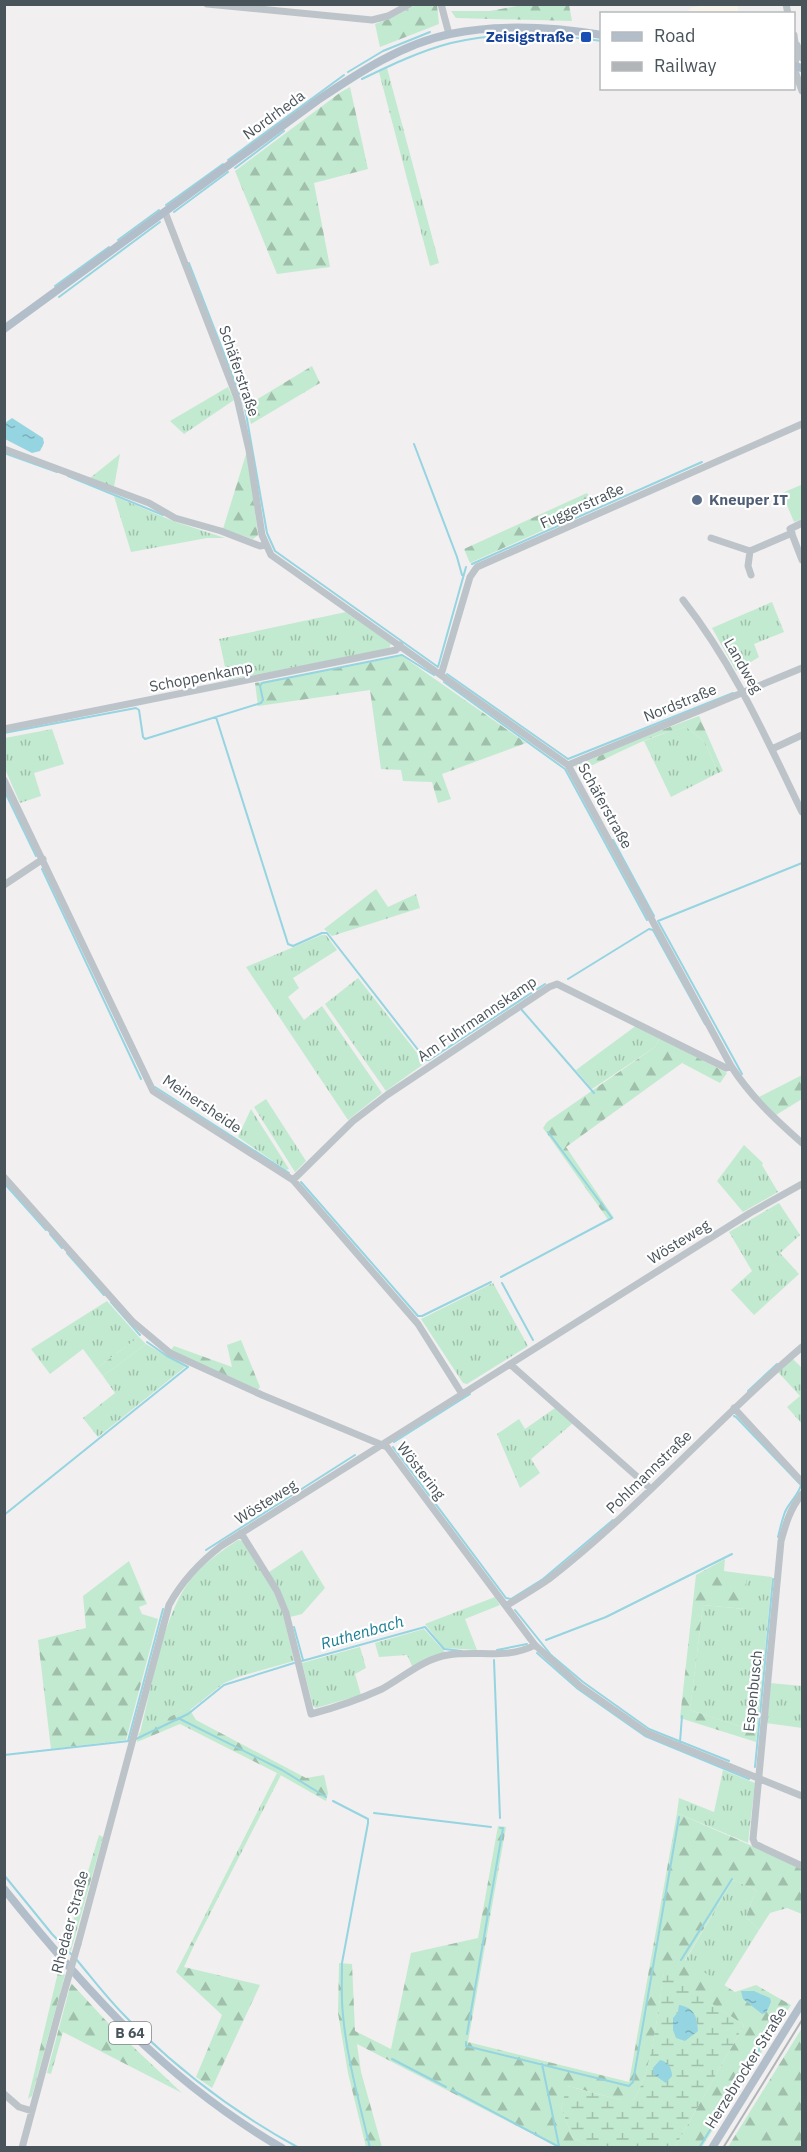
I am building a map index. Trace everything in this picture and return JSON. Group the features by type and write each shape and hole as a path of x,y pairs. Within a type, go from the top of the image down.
{"main road":[{"name":"Nordrheda","path":"4,329 350,78 393,54 449,34 541,29 600,35"},
{"name":"B 64","path":"4,1889 118,2021 151,2053 232,2117 282,2148"},
{"name":"Herzebrocker Straße","path":"712,2148 802,2003"}],"street":[{"path":"207,4 372,20 388,16 410,4"},
{"path":"441,4 449,34"},
{"path":"795,39 802,58"},
{"path":"796,43 801,88"},
{"path":"801,88 802,76"},
{"name":"Schäferstraße","path":"165,212 237,398 249,450 265,545 271,555 568,765 731,1066 752,1095 802,1143"},
{"name":"Fuggerstraße","path":"441,675 470,577 477,567 802,424"},
{"name":"Schäferstraße","path":"4,449 148,503 175,518 221,531 260,546 265,545"},
{"path":"802,523 790,528 799,543 802,560"},
{"path":"711,538 750,551 792,533"},
{"path":"750,551 748,566 751,575"},
{"name":"Landweg","path":"683,600 708,632 743,692 802,812"},
{"name":"Schoppenkamp","path":"4,729 385,653 396,650 400,645"},
{"name":"Nordstraße","path":"568,765 802,668"},
{"path":"772,749 802,735"},
{"name":"Meinersheide","path":"4,780 153,1091 293,1180 418,1324 462,1394"},
{"path":"4,885 43,859"},
{"name":"Am Fuhrmannskamp","path":"293,1180 353,1121 387,1095 549,987 557,984 726,1068 731,1066"},
{"name":"Wöstering","path":"4,1177 133,1322 170,1353 262,1395 387,1447 535,1645 580,1686 647,1733 802,1796"},
{"name":"Wösteweg","path":"132,1739 169,1605 179,1586 202,1561 241,1533 380,1445 750,1213 802,1184"},
{"name":"Pohlmannstraße","path":"506,1606 547,1581 626,1514 734,1408 802,1347"},
{"path":"510,1364 651,1489"},
{"path":"734,1408 802,1482"},
{"name":"Espenbusch","path":"802,1494 787,1519 781,1541 753,1839 755,1844 802,1866"},
{"path":"241,1533 277,1591 286,1613 311,1714 379,1690 440,1656 489,1655 526,1649 535,1645"},
{"name":"Rhedaer Straße","path":"22,2148 132,1739"},
{"path":"4,2094 19,2107 32,2111"}],"shaded area":[{"path":"704,5 737,5 739,12 687,12 691,8"}],"green space":[{"path":"416,5 437,5 439,24 380,47 375,24"},
{"path":"522,5 569,5 572,21 456,18 451,11 490,11"},
{"path":"387,68 439,263 430,266 379,72"},
{"path":"350,87 368,169 314,183 330,267 277,274 235,171"},
{"path":"312,366 320,383 251,424 246,406"},
{"path":"228,387 234,400 184,434 170,421"},
{"path":"247,451 258,535 253,539 223,529"},
{"path":"120,454 114,487 90,478"},
{"path":"801,485 802,519 794,522 782,493"},
{"path":"587,493 595,507 470,563 464,549"},
{"path":"114,496 173,521 225,538 207,538 131,552"},
{"path":"772,602 784,632 754,644 759,657 736,671 712,628"},
{"path":"346,612 391,643 389,649 228,680 219,639"},
{"path":"402,656 526,743 442,774 451,799 438,803 432,782 403,781 401,770 381,769 370,690 258,706 255,683"},
{"path":"699,716 723,771 718,773 705,742 686,727 645,741 578,772 576,766 640,738"},
{"path":"686,727 705,742 718,773 671,797 644,741"},
{"path":"52,729 64,764 34,773 41,796 20,803 5,769 5,738"},
{"path":"376,889 388,907 416,894 420,908 332,936 324,929"},
{"path":"326,935 337,950 293,978 299,988 288,997 304,1020 322,1006 382,1093 348,1120 246,967"},
{"path":"358,978 425,1063 386,1091 325,1004"},
{"path":"637,1025 660,1038 655,1047 592,1089 576,1070"},
{"path":"660,1038 727,1073 720,1083 682,1063 566,1147 614,1218 609,1221 543,1128 547,1122 655,1047"},
{"path":"802,1075 802,1099 776,1115 759,1097"},
{"path":"266,1099 306,1161 295,1172 254,1107"},
{"path":"251,1109 289,1169 286,1170 238,1137"},
{"path":"744,1145 763,1163 762,1165 778,1192 743,1212 717,1181"},
{"path":"779,1203 800,1235 780,1253 799,1274 754,1315 731,1290 752,1271 729,1232"},
{"path":"493,1283 528,1346 467,1384 463,1383 421,1319"},
{"path":"107,1301 139,1337 97,1368 83,1349 50,1374 31,1349"},
{"path":"139,1337 146,1344 103,1376 97,1368"},
{"path":"241,1340 260,1387 258,1390 170,1351 174,1346 232,1367 227,1345"},
{"path":"146,1344 185,1367 98,1437 83,1418 115,1393 103,1376"},
{"path":"793,1359 802,1368 802,1424 787,1407 800,1396 778,1372"},
{"path":"555,1408 573,1423 531,1459 540,1473 520,1488 497,1434 519,1419 525,1429"},
{"path":"238,1540 243,1541 274,1592 283,1614 294,1661 224,1683 190,1710 183,1710 140,1733 158,1657 170,1618 178,1601 186,1586 197,1573 216,1555"},
{"path":"302,1550 325,1588 302,1614 290,1617 269,1572"},
{"path":"725,1559 724,1571 746,1574 745,1609 703,1605 690,1710 757,1732 756,1742 680,1718 696,1575"},
{"path":"129,1561 147,1604 139,1607 142,1614 158,1619 126,1740 51,1749 38,1640 86,1628 83,1596"},
{"path":"746,1574 772,1577 757,1732 690,1710 703,1605 744,1609"},
{"path":"495,1597 500,1605 465,1619 477,1650 444,1648 425,1624"},
{"path":"424,1629 445,1652 413,1668 407,1655 379,1657 375,1643"},
{"path":"360,1647 366,1668 355,1674 361,1695 316,1708 313,1706 302,1663"},
{"path":"770,1683 802,1686 802,1728 766,1723"},
{"path":"183,1710 190,1710 196,1720 306,1778 324,1775 328,1793 326,1801 277,1773 180,1724 137,1742 139,1733"},
{"path":"723,1770 755,1783 748,1843 677,1813 679,1798 714,1812"},
{"path":"277,1773 281,1775 195,1943 192,1941"},
{"path":"677,1813 802,1868 802,1914 787,1908 770,1913 759,1930 746,1917 756,1890 733,1880 685,1960 735,1992 756,1985 791,2005 702,2147 675,2147 744,2025 664,1973 650,2057 640,2088 633,2100 621,2100 568,2086 561,2108 573,2138 592,2147 558,2147 357,2044 361,2072 382,2147 366,2147 348,2073 338,2013 339,1963 352,1964 355,2031 391,2049 411,1953 478,1938 498,1826 506,1827 468,2042 629,2082"},
{"path":"99,1835 103,1837 71,1951 66,1946 67,1941"},
{"path":"733,1880 756,1890 746,1917 759,1930 724,1986 685,1961"},
{"path":"192,1941 195,1943 184,1967 260,1985 212,2088 196,2077 222,2015 176,1972"},
{"path":"59,1968 65,1975 32,2096 28,2099"},
{"path":"664,1972 744,2025 675,2147 592,2147 573,2138 561,2108 567,2086 621,2100 633,2100 640,2088 650,2057"},
{"path":"71,1983 110,2025 182,2093 63,2032 51,2074 47,2073"},
{"path":"802,2028 802,2147 728,2147"}],"water":[{"path":"12,418 43,438 44,443 40,451 32,453 5,439 5,423"},
{"path":"741,1991 754,1991 770,1998 771,2002 766,2013 762,2014 743,1999"},
{"path":"679,2005 691,2010 697,2021 698,2031 685,2041 676,2038 673,2030 673,2018 678,2012"},
{"path":"660,2060 667,2064 671,2071 672,2076 666,2083 653,2074 653,2068"}],"waterway":[{"path":"348,72 383,51 430,32"},
{"path":"362,79 428,50 470,39 526,35 600,41"},
{"path":"228,160 344,75"},
{"path":"235,168 284,131"},
{"path":"166,205 223,164"},
{"path":"174,212 228,172"},
{"path":"118,240 159,210"},
{"path":"59,297 160,222"},
{"path":"55,286 109,247"},
{"path":"189,263 245,408 267,533 275,551 438,667 466,567"},
{"path":"414,444 462,575"},
{"path":"4,453 57,472"},
{"path":"472,564 702,462"},
{"path":"68,476 163,515"},
{"path":"4,733 136,708 139,710 145,739 261,703 263,700 260,686 262,683 402,655 434,675"},
{"path":"447,674 568,759 733,693"},
{"path":"444,682 565,769 647,920"},
{"path":"216,717 288,944 293,946 327,933 426,1060 545,984"},
{"path":"4,790 36,856"},
{"path":"613,840 654,916"},
{"path":"742,1074 658,921 802,863"},
{"path":"42,869 141,1079"},
{"path":"568,979 649,929 653,930 705,1024"},
{"path":"521,1009 594,1093"},
{"path":"155,1087 289,1173"},
{"path":"501,1277 612,1218 548,1132"},
{"path":"301,1182 418,1316 491,1282"},
{"path":"4,1183 46,1230"},
{"path":"50,1234 62,1248"},
{"path":"67,1253 104,1295"},
{"path":"502,1283 533,1340"},
{"path":"111,1302 140,1335"},
{"path":"4,1515 188,1367 147,1342"},
{"path":"748,1391 777,1364"},
{"path":"394,1442 470,1394"},
{"path":"734,1416 801,1485 785,1512 778,1537"},
{"path":"393,1447 506,1598 511,1599 543,1579 613,1520"},
{"path":"206,1550 355,1455"},
{"name":"Ruthenbach","path":"546,1640 606,1617 732,1554"},
{"path":"755,1767 773,1579"},
{"path":"128,1741 163,1609"},
{"path":"515,1610 551,1655 583,1682 649,1729 729,1761"},
{"path":"294,1627 303,1660"},
{"name":"Ruthenbach","path":"302,1661 425,1627 444,1649 462,1651"},
{"name":"Ruthenbach","path":"497,1650 527,1644"},
{"path":"537,1653 578,1689 645,1736 749,1779"},
{"path":"494,1660 500,1818"},
{"name":"Ruthenbach","path":"136,1739 188,1714 224,1685 294,1663"},
{"path":"680,1742 682,1716"},
{"path":"178,1718 282,1770 326,1797"},
{"name":"Ruthenbach","path":"4,1755 129,1741"},
{"path":"333,1801 368,1819 342,1963 342,1989 348,2049 370,2148"},
{"path":"374,1813 491,1827"},
{"path":"466,2042 466,2046 629,2086 633,2082 679,1817"},
{"path":"467,2034 503,1828 500,1828"},
{"path":"4,1875 72,1955"},
{"path":"681,1960 732,1879"},
{"path":"76,1959 124,2015 185,2071 229,2105 299,2148"},
{"path":"699,2148 770,2032"},
{"path":"392,2059 446,2087"},
{"path":"542,2064 559,2146"},
{"path":"452,2090 561,2148"}],"railway":[{"path":"723,2148 802,2020"}],"place":[{"name":"Zeisigstraße","path":"586,37"},
{"name":"Kneuper IT","path":"697,500"}]}
